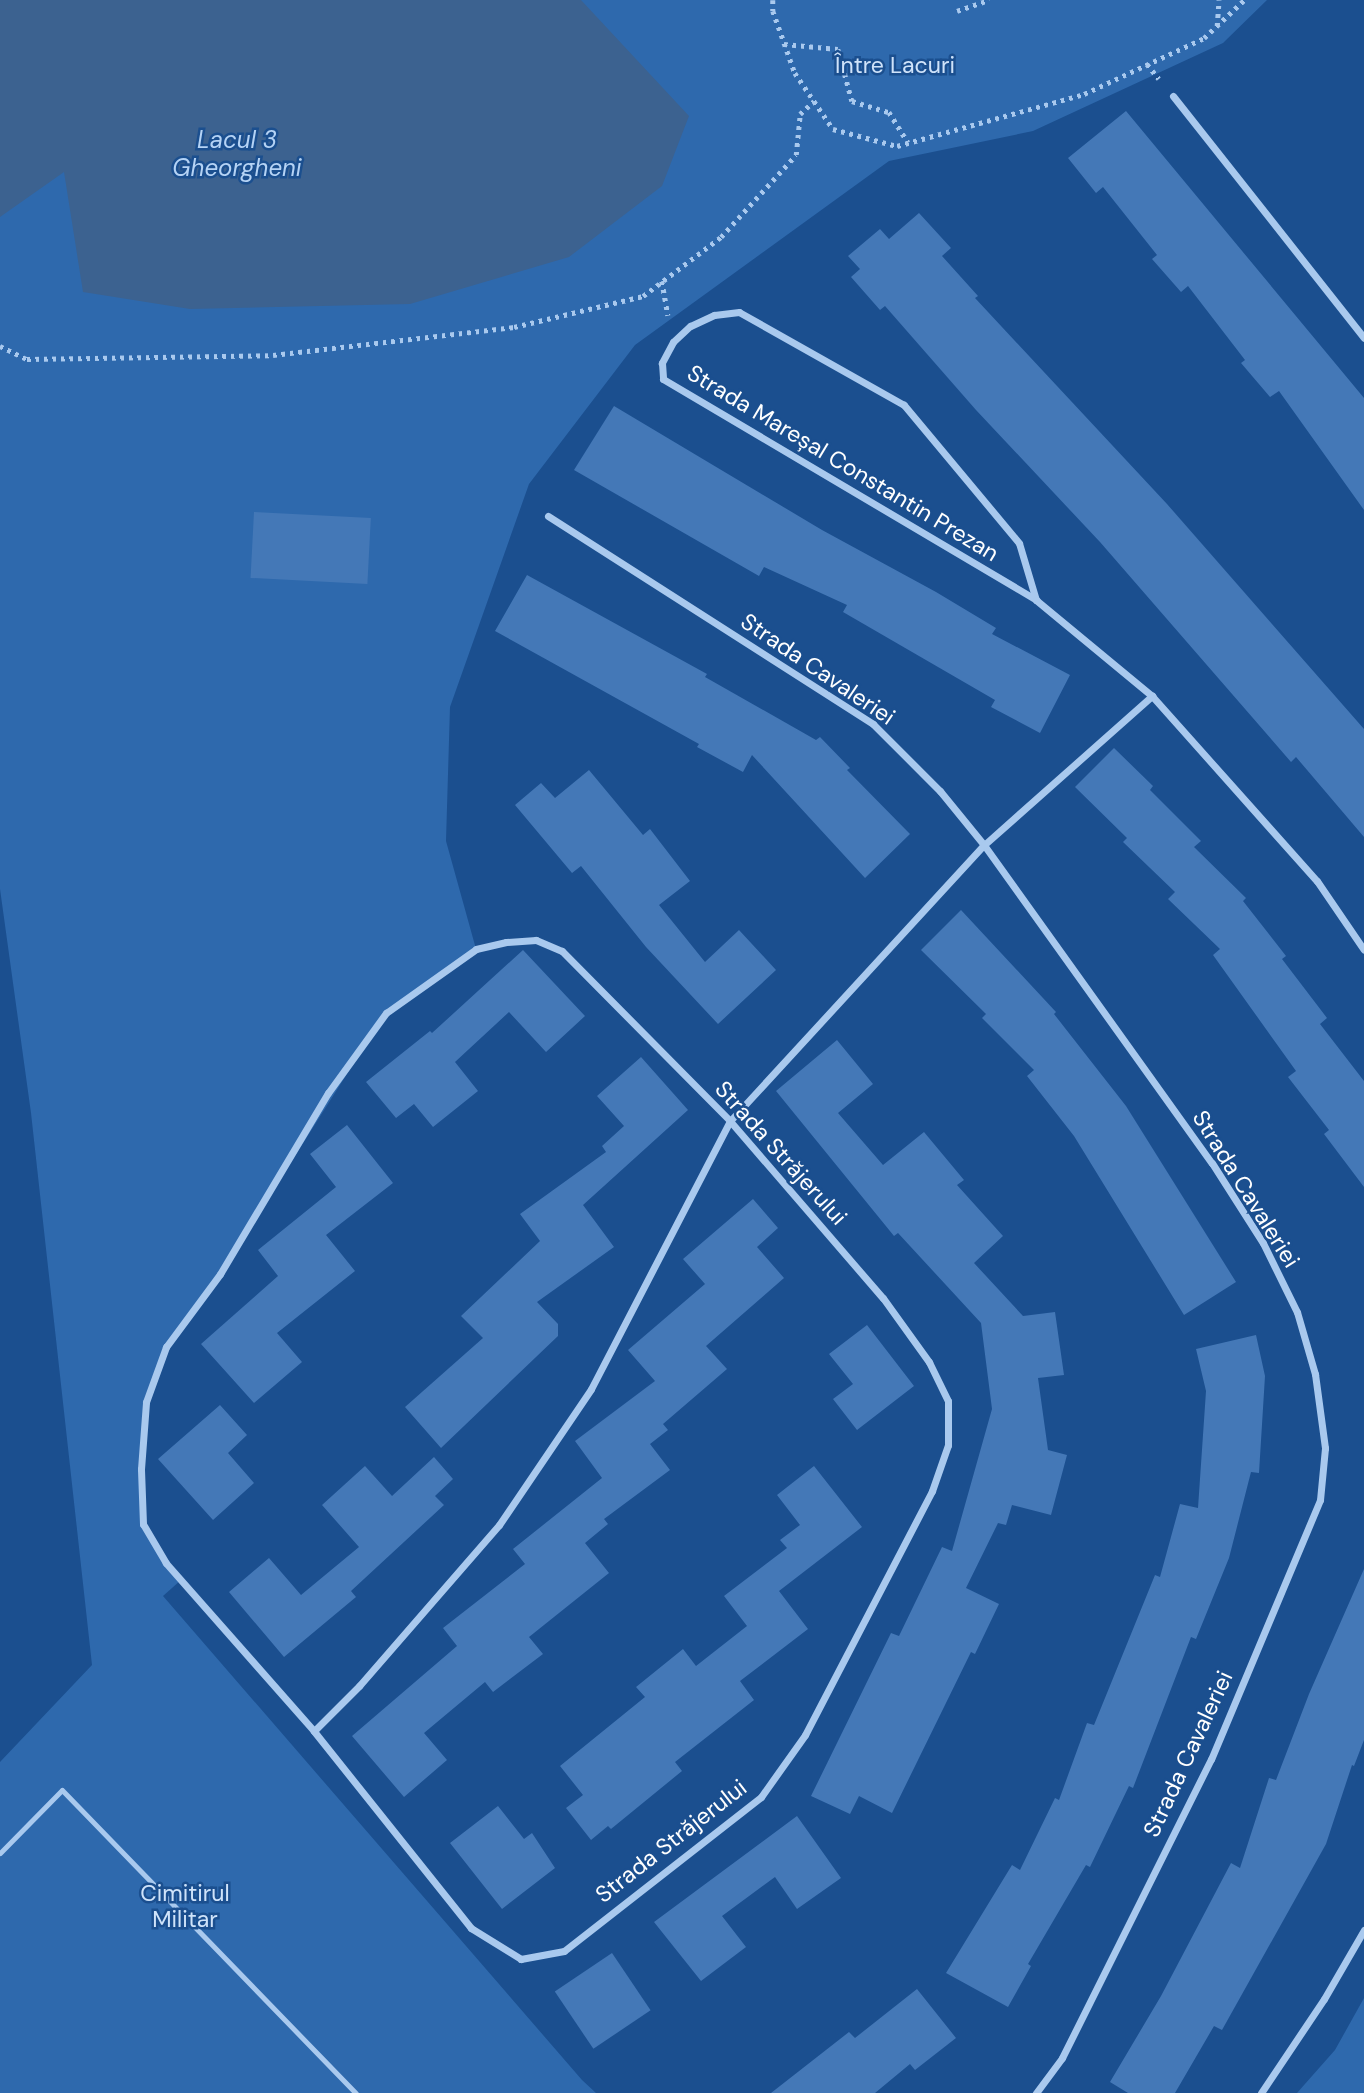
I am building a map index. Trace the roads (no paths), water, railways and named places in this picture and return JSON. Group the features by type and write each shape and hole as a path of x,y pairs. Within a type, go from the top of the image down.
{"street":[{"path":"1173,96 1364,338"},
{"name":"Strada Mareșal Constantin Prezan","path":"1036,600 1019,543 904,405 739,312 714,315 690,326 673,342 662,363 663,379 1036,600 1152,696 1317,880 1364,950"},
{"name":"Strada Cavaleriei","path":"548,516 873,724 940,791 984,845 1212,1163 1263,1243 1297,1312 1315,1374 1325,1448 1320,1500 1211,1759 1062,2058 1036,2093"},
{"path":"314,1731 359,1686 499,1525 591,1389 730,1121 984,845 1152,696"},
{"name":"Strada Străjerului","path":"536,940 562,951 730,1121 883,1298 929,1362 948,1401 948,1445 932,1491 805,1735 761,1797 564,1951 522,1959 471,1928 314,1731 166,1563 143,1524 141,1469 146,1402 166,1347 220,1274 328,1093 386,1013 475,949 506,942 536,940"},
{"path":"1261,2093 1324,1999 1364,1930"}],"lane":[{"path":"0,1853 62,1790 356,2093"}],"water":[{"name":"Lacul 3 Gheorgheni","path":"0,0 581,0 689,116 662,186 569,257 410,304 190,309 83,292 64,172 0,217"}],"park label":[{"name":"Între Lacuri","path":"895,65"},
{"name":"Cimitirul Militar","path":"185,1906"}]}
